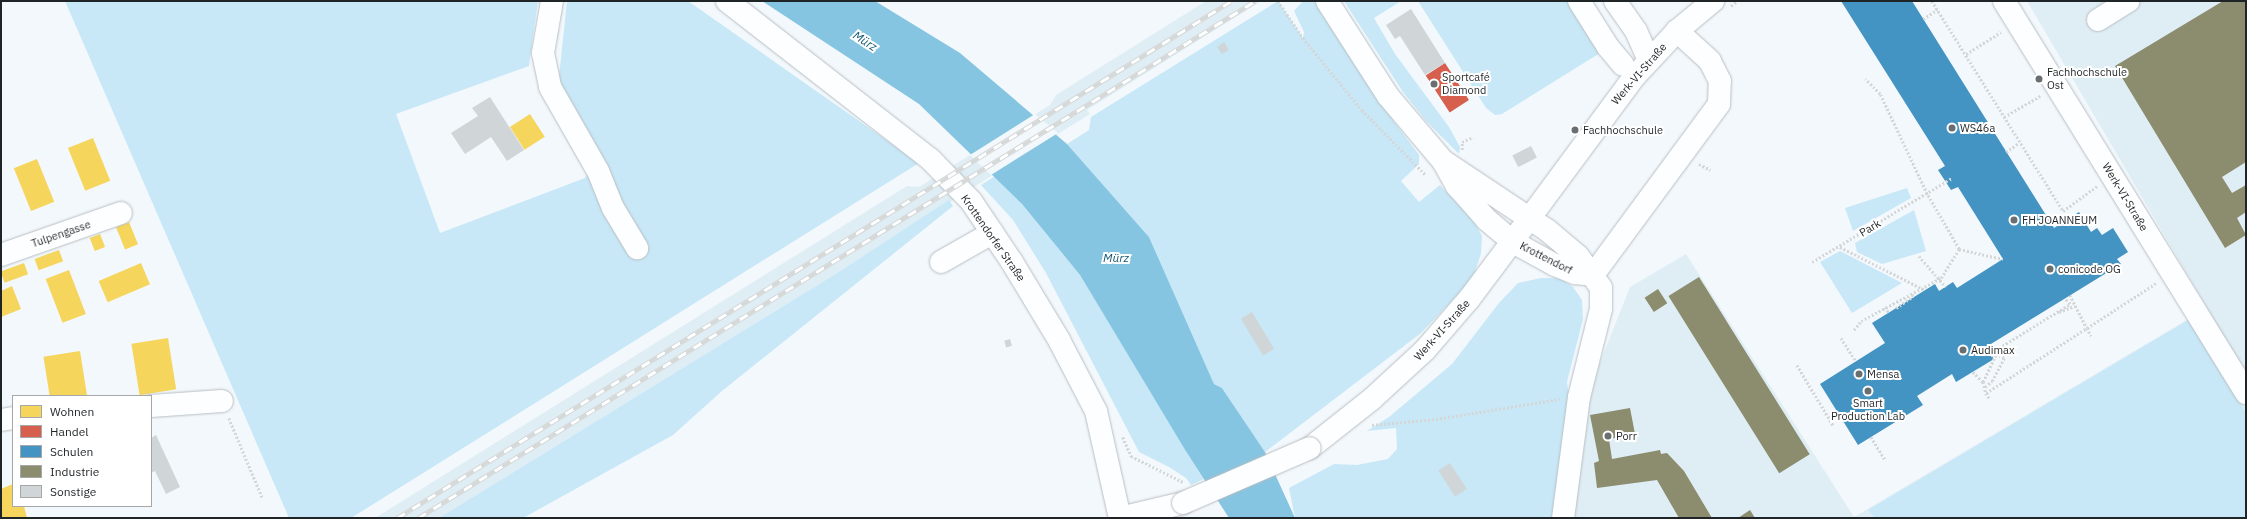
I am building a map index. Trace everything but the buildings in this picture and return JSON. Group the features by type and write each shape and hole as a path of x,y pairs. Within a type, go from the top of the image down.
{"street":[{"path":"552,1 543,53 550,87 598,171 613,208 637,248"},
{"name":"Krottendorfer Straße","path":"726,1 930,158 971,201 1055,334 1096,411 1120,518"},
{"name":"Krottendorf","path":"1328,1 1388,96 1452,158 1578,256 1595,277 1600,288 1601,309 1579,397 1563,518"},
{"path":"1579,1 1608,47 1623,65"},
{"path":"1615,1 1636,31 1649,60"},
{"name":"Werk-VI-Straße","path":"1120,518 1183,503 1310,448 1372,398 1425,350 1465,304 1513,242 1618,97 1649,60 1677,31 1713,1"},
{"name":"Werk-VI-Straße","path":"2004,1 2246,393"},
{"path":"2098,20 2129,1"},
{"path":"1595,277 1719,104 1720,81 1710,61 1677,31"},
{"name":"Krottendorf","path":"1452,158 1457,186 1482,216 1513,242 1555,266 1575,274 1595,277"},
{"name":"Tulpengasse","path":"1,255 121,213"},
{"path":"941,262 992,233"},
{"path":"152,406 222,401"},
{"path":"1,420 12,418"}],"path":[{"path":"1278,1 1303,38 1362,110 1425,174"},
{"path":"1932,1 2063,211 2100,184"},
{"path":"1923,19 1937,10"},
{"path":"1966,54 2017,22"},
{"path":"1865,79 1880,94 1927,194 1960,250 2003,259"},
{"path":"2004,117 2057,86"},
{"path":"1452,158 1462,142 1473,137"},
{"path":"2006,152 2020,143"},
{"path":"1693,160 1711,170"},
{"name":"Park","path":"1812,262 1840,247 1952,178"},
{"path":"1840,247 1925,290"},
{"path":"1854,330 1861,320 1941,278 1960,250"},
{"path":"1919,256 1941,278 1946,287"},
{"path":"1986,393 2152,285"},
{"path":"1896,308 1913,296 1911,294"},
{"path":"2070,295 2091,336"},
{"path":"1983,382 1999,348 2070,304 2064,298"},
{"path":"2059,312 2075,306"},
{"path":"1885,307 1888,313"},
{"path":"1841,338 1856,361"},
{"path":"1984,387 1992,381 2004,358 1991,355"},
{"path":"1797,365 1833,425"},
{"path":"1973,372 1983,382 1989,398"},
{"path":"1368,425 1436,419 1579,397"},
{"path":"222,401 262,497"},
{"path":"1871,437 1886,461"}],"shaded area":[{"path":"65,1 538,1 529,66 396,114 440,233 585,178 595,157 558,86 567,1 688,1 919,163 351,518 289,518"},
{"path":"1206,1 1261,1 1087,110 1090,114 842,270 439,518 375,518 907,186 919,187 1050,105 1056,95"},
{"path":"1278,1 1303,38 1304,32 1294,11 1303,1 1319,1 1378,89 1383,107 1419,155 1419,164 1401,181 1419,202 1440,185 1473,220 1482,236 1481,254 1472,280 1421,333 1265,452 1222,388 1214,384 1149,237 1067,144 1089,130 1091,117"},
{"path":"1344,1 1401,1 1374,18 1395,54 1449,127 1460,147 1459,154 1426,121 1403,92"},
{"path":"1418,1 1571,1 1600,53 1502,114 1495,115 1486,108"},
{"path":"2027,1 2246,1 2246,518 1569,518 1586,398 1630,287 1686,254 1854,517 2207,308"},
{"path":"995,176 1022,204 1080,275 1204,479 1191,485 1186,478 1169,467 1139,452 1046,273 1013,220 981,185"},
{"path":"1907,188 1911,198 1853,231 1845,208"},
{"path":"949,200 953,206 722,391 673,435 523,518 439,518 842,270"},
{"path":"1914,210 1926,251 1882,264 1857,252 1855,243"},
{"path":"1840,251 1902,283 1852,313 1820,262"},
{"path":"1541,278 1559,278 1573,287 1582,300 1583,319 1567,382 1568,390 1575,392 1558,518 1295,518 1289,488 1334,464 1357,465 1388,459 1397,449 1396,428 1367,431 1389,417 1452,364 1499,303 1518,283"},
{"path":"2190,319 2246,413 2246,518 1875,518 1868,510"}],"water":[{"name":"Mürz","path":"762,1 875,1 960,53 1067,144 1149,237 1214,384 1222,388 1265,452 1295,518 1229,518 1184,448 1080,275 1022,204 919,104"}],"pier":[{"path":"1035,114 1058,133 991,175 970,155"}],"railway":[{"path":"397,518 1231,1"},
{"path":"418,518 1255,1"}],"place":[{"name":"Fachhochschule Ost","path":"2039,79"},
{"name":"Sportcafé Diamond","path":"1434,84"},
{"name":"WS46a","path":"1952,128"},
{"name":"Fachhochschule","path":"1575,130"},
{"name":"FH JOANNEUM","path":"2014,220"},
{"name":"conicode OG","path":"2050,269"},
{"name":"Audimax","path":"1963,350"},
{"name":"Mensa","path":"1859,374"},
{"name":"Smart Production Lab","path":"1868,391"},
{"name":"Porr","path":"1608,436"}]}
